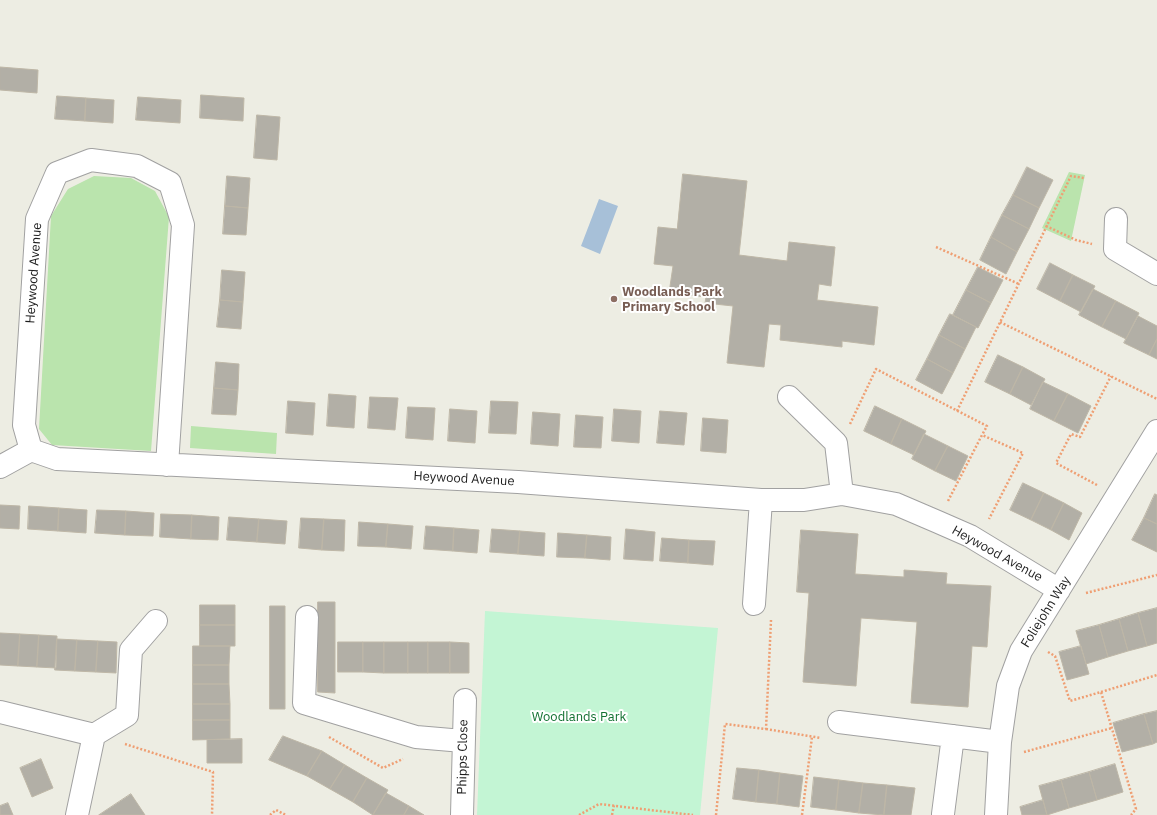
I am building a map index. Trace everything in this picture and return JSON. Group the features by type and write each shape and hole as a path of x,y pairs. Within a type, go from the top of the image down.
{"street":[{"name":"Heywood Avenue","path":"167,465 183,225 170,183 137,166 91,160 57,173 37,218 24,425 31,450 57,459 167,465 518,482 762,500 804,500 842,494 896,504 970,536 1056,595"},
{"path":"1116,219 1115,249 1157,274"},
{"path":"789,397 836,443 842,494"},
{"name":"Foliejohn Way","path":"996,815 1000,750 1008,686 1021,651 1157,431"},
{"path":"0,467 31,450"},
{"path":"754,604 762,500"},
{"path":"307,617 304,703 416,737 463,741"},
{"path":"0,712 94,735 127,715 131,650 156,621"},
{"name":"Phipps Close","path":"462,815 464,700"},
{"path":"839,722 952,736 1000,750"},
{"path":"77,815 94,735"},
{"path":"943,814 952,736"}],"path":[{"path":"957,411 1071,176 1084,178"},
{"path":"1046,226 1076,240 1115,249"},
{"path":"936,247 1018,284"},
{"path":"1000,322 1157,399"},
{"path":"837,452 876,369 987,426 938,522"},
{"path":"1111,376 1080,437 1071,434 1056,463 1117,496"},
{"path":"978,541 1022,453 982,435"},
{"path":"1056,595 1157,575"},
{"path":"754,604 772,606 766,729"},
{"path":"1027,642 1055,656 1070,701 1157,675"},
{"path":"1101,692 1136,809 1131,815"},
{"path":"716,815 725,724 837,740 839,722"},
{"path":"1000,750 1112,728"},
{"path":"94,735 213,772 212,815"},
{"path":"802,815 812,737"},
{"path":"579,815 599,804 693,815"},
{"path":"612,815 614,805"},
{"path":"270,815 276,810 286,815"}],"green space":[{"path":"1069,172 1085,175 1071,241 1042,228"},
{"path":"94,176 131,178 155,191 169,217 151,451 52,445 39,429 51,216 68,189"},
{"path":"191,426 277,433 276,454 190,448"},
{"name":"Woodlands Park","path":"485,611 718,628 700,815 477,815"}],"water":[{"path":"599,199 618,206 600,254 581,246"}],"building":[{"path":"0,67 38,70 37,93 0,90"},
{"path":"201,95 244,98 243,121 200,118"},
{"path":"57,96 86,98 85,121 55,119"},
{"path":"138,97 181,100 180,123 136,120"},
{"path":"86,98 114,100 113,123 85,121"},
{"path":"257,115 280,117 277,160 254,158"},
{"path":"1027,167 1053,180 1039,208 1013,195"},
{"path":"683,174 747,181 739,255 787,261 789,242 835,247 831,286 819,284 817,300 878,307 874,345 842,341 842,347 780,340 781,325 769,324 764,367 727,363 733,306 705,303 706,297 669,293 673,266 654,264 658,227 677,229"},
{"path":"227,176 250,178 248,208 225,206"},
{"path":"1013,195 1039,208 1029,229 1002,215"},
{"path":"225,206 248,208 246,235 223,234"},
{"path":"1002,215 1029,229 1017,252 991,237"},
{"path":"991,237 1017,252 1006,274 980,260"},
{"path":"1050,263 1073,275 1060,301 1037,289"},
{"path":"978,267 1003,280 991,303 966,290"},
{"path":"222,270 245,272 243,302 220,300"},
{"path":"1073,275 1095,286 1081,312 1060,301"},
{"path":"1093,289 1116,301 1102,327 1079,315"},
{"path":"966,290 991,303 978,328 953,315"},
{"path":"220,300 243,302 241,329 217,327"},
{"path":"1116,301 1139,313 1126,339 1102,327"},
{"path":"950,314 976,327 965,349 939,335"},
{"path":"1138,316 1157,326 1157,339 1149,355 1124,343"},
{"path":"939,335 965,349 953,373 927,359"},
{"path":"1157,339 1157,359 1149,355"},
{"path":"998,355 1023,367 1010,394 985,382"},
{"path":"927,359 953,373 942,394 916,380"},
{"path":"216,362 239,364 238,390 214,388"},
{"path":"1023,367 1045,379 1031,405 1010,394"},
{"path":"1043,382 1068,394 1054,421 1030,409"},
{"path":"214,388 238,390 236,415 212,414"},
{"path":"329,394 356,396 354,428 327,426"},
{"path":"1068,394 1091,406 1078,433 1054,421"},
{"path":"370,397 398,398 395,430 368,428"},
{"path":"288,401 315,403 313,435 286,433"},
{"path":"491,401 518,402 516,434 489,433"},
{"path":"875,406 902,419 891,444 864,431"},
{"path":"408,407 435,408 433,440 406,438"},
{"path":"450,409 477,411 475,443 448,441"},
{"path":"614,409 641,411 639,443 612,441"},
{"path":"660,411 687,413 684,445 657,443"},
{"path":"533,412 560,414 558,446 531,444"},
{"path":"576,415 603,417 601,448 574,447"},
{"path":"703,418 728,420 726,453 701,451"},
{"path":"902,419 926,431 914,455 891,444"},
{"path":"924,434 948,446 935,471 912,459"},
{"path":"948,446 968,456 956,481 935,471"},
{"path":"1023,483 1044,493 1031,520 1010,510"},
{"path":"1044,493 1064,503 1051,530 1031,520"},
{"path":"1155,494 1157,495 1157,524 1144,518"},
{"path":"1064,503 1082,513 1069,540 1051,530"},
{"path":"0,505 20,506 19,529 0,528"},
{"path":"29,506 59,508 58,531 28,529"},
{"path":"59,508 87,510 86,533 58,531"},
{"path":"97,510 126,511 125,535 95,533"},
{"path":"126,511 154,513 153,536 125,535"},
{"path":"161,514 192,515 191,539 160,537"},
{"path":"192,515 219,517 218,540 191,539"},
{"path":"229,517 259,519 257,542 227,540"},
{"path":"301,518 324,519 322,550 299,548"},
{"path":"1144,518 1157,524 1157,552 1132,540"},
{"path":"259,519 287,521 285,544 257,542"},
{"path":"324,519 345,520 344,551 322,550"},
{"path":"359,522 388,524 386,547 358,546"},
{"path":"388,524 413,526 411,549 386,547"},
{"path":"426,526 454,528 453,551 424,549"},
{"path":"454,528 479,530 477,553 453,551"},
{"path":"492,529 520,531 518,554 490,552"},
{"path":"626,529 655,532 653,561 624,559"},
{"path":"801,530 858,534 855,574 904,577 904,570 947,573 946,584 991,586 987,647 972,646 968,707 911,703 917,622 861,618 856,686 803,682 809,593 797,592"},
{"path":"520,531 545,533 544,556 518,554"},
{"path":"558,533 587,535 585,558 557,557"},
{"path":"587,535 611,537 610,560 585,558"},
{"path":"662,538 689,540 688,563 660,561"},
{"path":"689,540 715,541 713,565 688,563"},
{"path":"318,602 335,602 335,693 318,692"},
{"path":"200,605 235,605 235,625 200,625"},
{"path":"270,606 285,606 285,709 270,709"},
{"path":"1157,608 1157,643 1147,646 1138,613"},
{"path":"1138,613 1147,646 1128,651 1119,619"},
{"path":"1119,619 1128,651 1108,657 1099,625"},
{"path":"200,625 235,625 235,646 200,646"},
{"path":"1099,625 1108,657 1086,664 1076,631"},
{"path":"0,633 20,634 18,666 0,665"},
{"path":"20,634 39,635 37,667 18,666"},
{"path":"39,635 57,636 56,668 37,667"},
{"path":"57,639 77,640 75,671 55,670"},
{"path":"77,640 98,641 96,672 75,671"},
{"path":"98,641 117,642 116,673 96,672"},
{"path":"338,642 363,642 363,672 338,672"},
{"path":"363,642 384,642 384,673 363,672"},
{"path":"384,642 408,642 408,673 384,673"},
{"path":"408,642 428,642 428,673 408,673"},
{"path":"428,642 450,642 450,673 428,673"},
{"path":"450,642 469,643 469,673 450,673"},
{"path":"193,646 230,646 229,665 193,665"},
{"path":"1081,646 1089,674 1067,680 1059,652"},
{"path":"193,665 229,665 229,684 193,684"},
{"path":"193,684 229,684 230,704 193,704"},
{"path":"193,704 230,704 230,720 193,720"},
{"path":"1157,711 1157,742 1153,744 1144,714"},
{"path":"1144,714 1153,744 1122,752 1113,723"},
{"path":"193,720 230,720 230,739 193,740"},
{"path":"283,736 322,751 307,776 269,760"},
{"path":"242,739 242,763 207,763 207,740"},
{"path":"322,751 345,765 330,789 307,776"},
{"path":"41,759 53,788 32,797 20,768"},
{"path":"1115,764 1123,792 1097,800 1089,772"},
{"path":"345,765 367,778 353,802 330,789"},
{"path":"737,768 759,770 756,802 733,799"},
{"path":"759,770 780,773 777,804 756,802"},
{"path":"1089,772 1097,800 1069,808 1061,780"},
{"path":"780,773 803,776 799,807 777,804"},
{"path":"814,777 839,780 836,810 811,807"},
{"path":"367,778 388,790 373,815 353,802"},
{"path":"839,780 863,783 859,813 836,810"},
{"path":"1061,780 1069,808 1047,815 1039,786"},
{"path":"863,783 887,785 884,815 859,813"},
{"path":"887,785 915,788 911,815 884,815"},
{"path":"386,793 409,806 404,815 373,815"},
{"path":"131,794 145,815 99,815"},
{"path":"1043,800 1047,815 1022,815 1020,807"},
{"path":"8,803 13,815 0,815 0,806"},
{"path":"409,806 424,815 404,815"}],"place":[{"name":"Woodlands Park Primary School","path":"614,299"}]}
